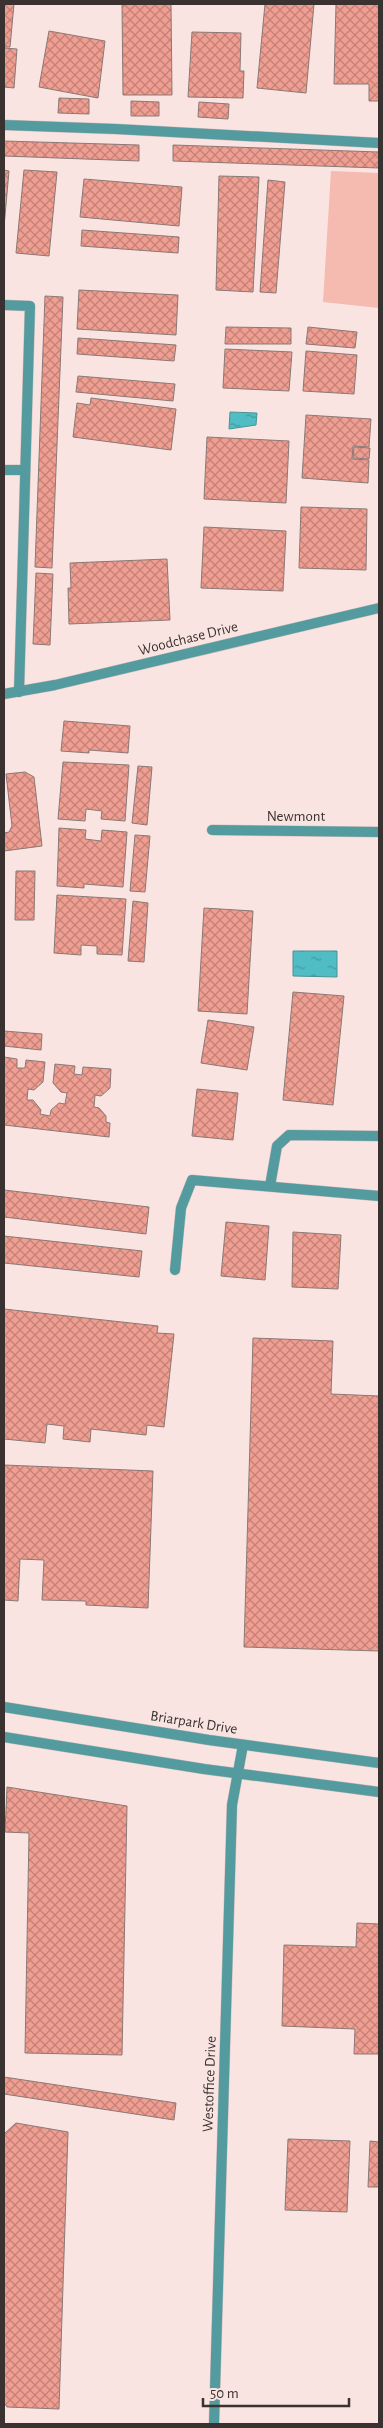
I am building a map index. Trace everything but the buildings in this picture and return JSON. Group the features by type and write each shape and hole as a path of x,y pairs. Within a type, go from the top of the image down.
{"street":[{"path":"4,125 116,128 379,143"},
{"path":"4,305 30,306 19,692"},
{"path":"4,470 25,470"},
{"name":"Woodchase Drive","path":"4,694 152,662 379,608"},
{"name":"Newmont","path":"212,830 379,832"},
{"path":"270,1186 277,1146 290,1135 379,1136"},
{"path":"175,1270 182,1208 192,1180 379,1196"},
{"name":"Briarpark Drive","path":"4,1706 243,1745 379,1763"},
{"path":"4,1737 238,1774 379,1792"},
{"name":"Westoffice Drive","path":"214,2424 232,1805 243,1745"}],"shaded area":[{"path":"331,171 379,173 379,308 323,302"}],"water":[{"path":"230,412 257,413 256,425 229,429"},
{"path":"293,951 337,951 337,977 293,976"}]}
